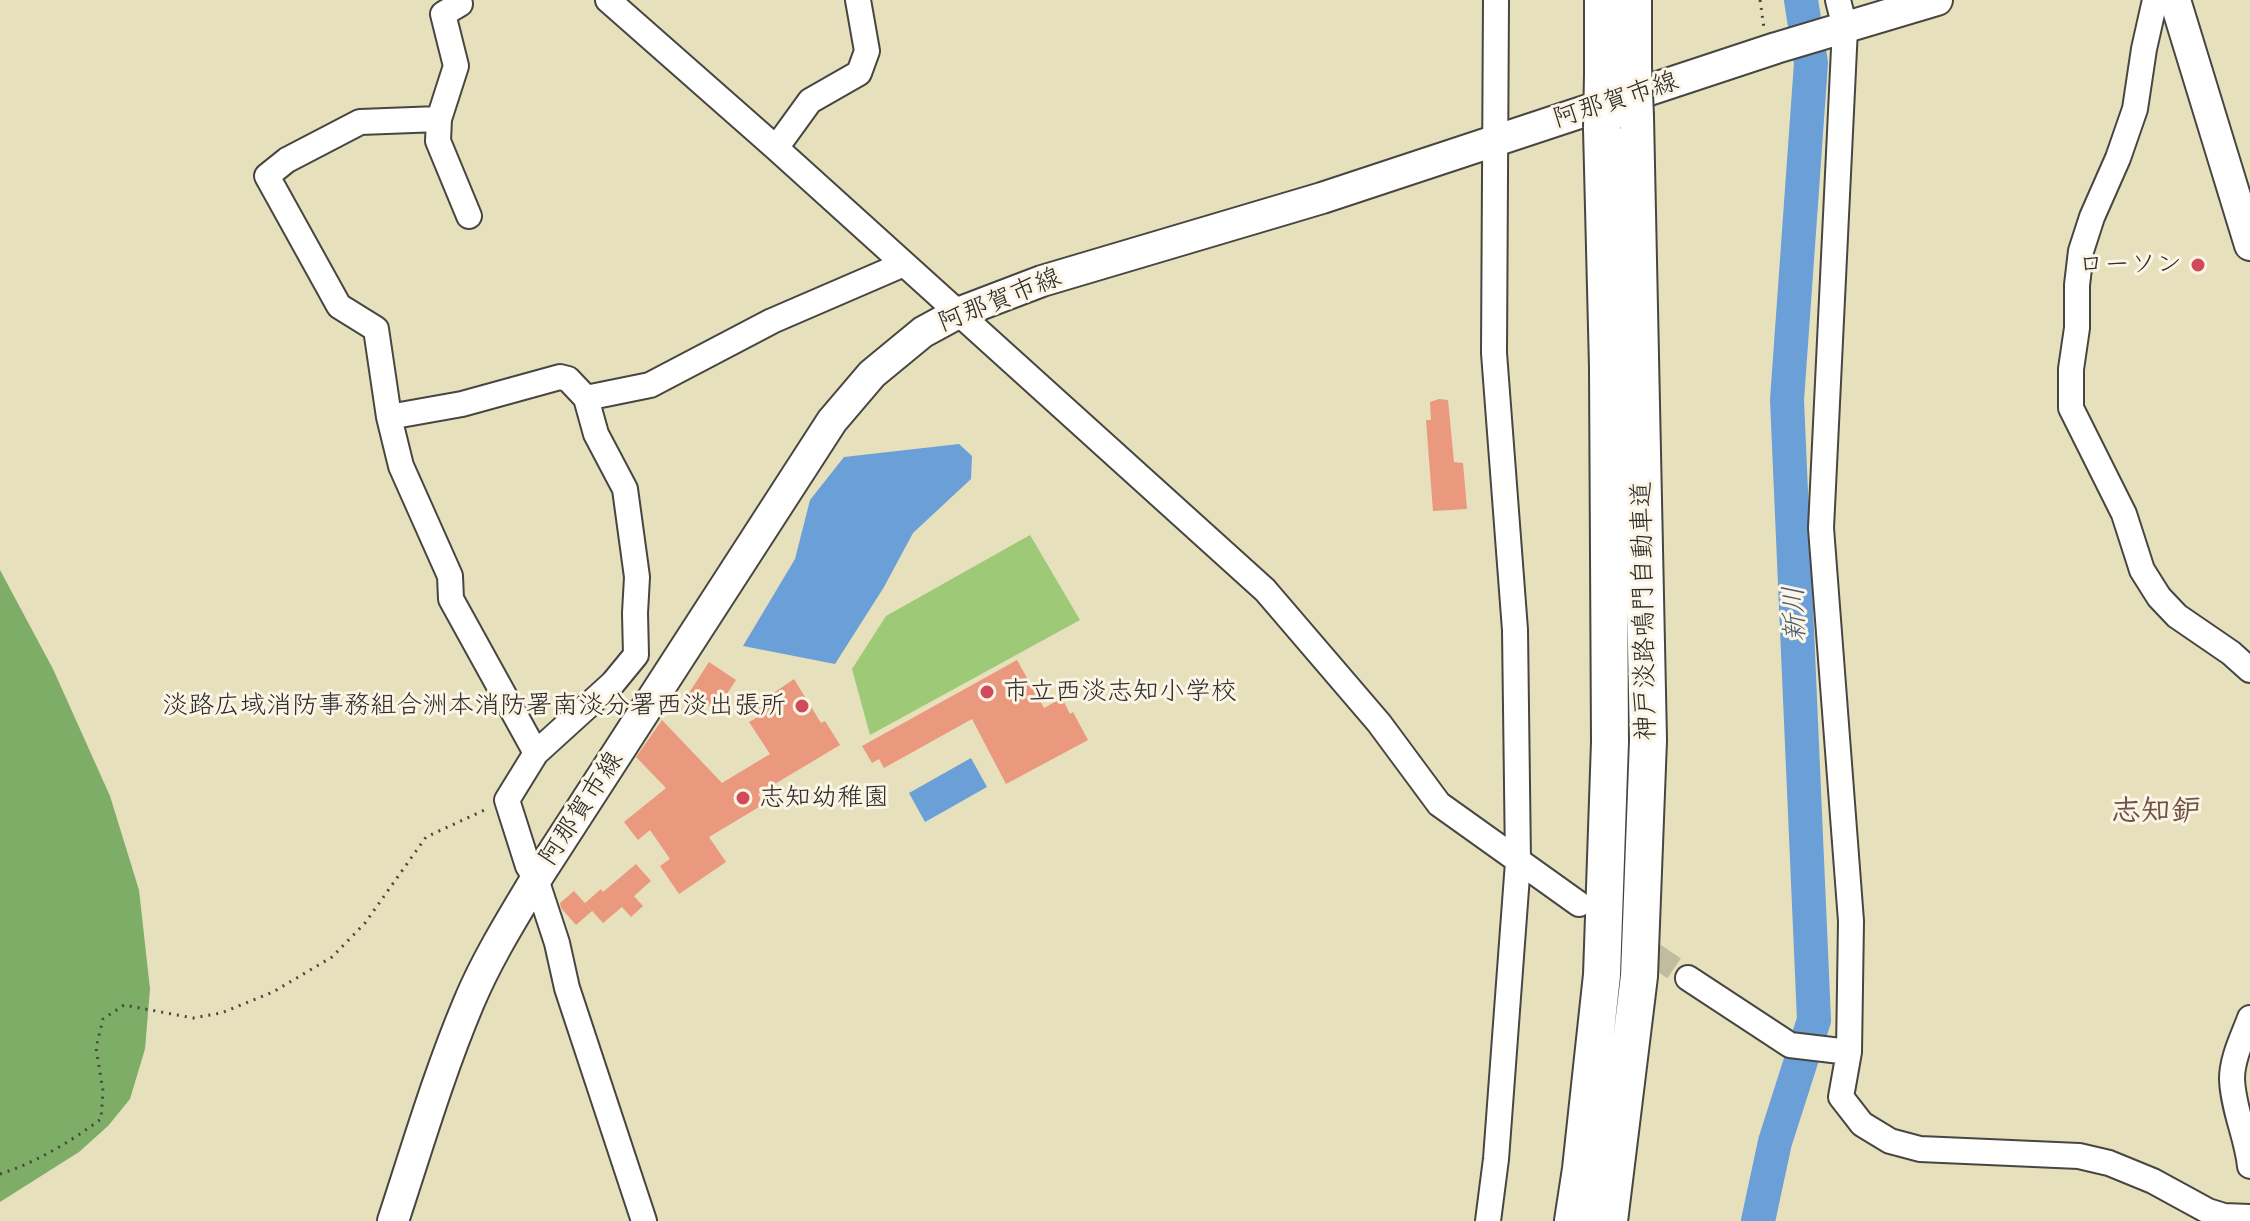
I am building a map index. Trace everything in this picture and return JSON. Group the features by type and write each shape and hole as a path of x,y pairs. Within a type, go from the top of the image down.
{"highway":[{"name":"神戸淡路鳴門自動車道","path":"1603,0 1618,70 1648,740 1639,976 1609,1221"},
{"name":"神戸淡路鳴門自動車道","path":"1618,70 1633,0"},
{"name":"神戸淡路鳴門自動車道","path":"1573,1221 1602,975 1610,742 1608,367 1619,122"}],"main road":[{"name":"阿那賀市線","path":"393,1221 469,1001 498,943 536,879 832,421 872,374 923,332 958,313 1042,281 1322,198 1776,48 1837,21 1937,0"},
{"path":"2175,0 2250,245"}],"street":[{"path":"459,0 460,4 443,14 456,66 439,119 438,141 469,216"},
{"path":"608,0 1265,590 1379,723 1439,804 1579,904"},
{"path":"776,148 810,101 859,73 867,51 858,0"},
{"path":"1488,1221 1496,1159 1518,862 1515,630 1494,353 1496,0"},
{"path":"2155,0 2135,109 2081,251 2077,328 2071,369 2071,408 2124,514 2142,570 2159,597 2177,616 2241,649 2250,670"},
{"path":"1837,21 1821,528 1851,921 1849,1052 1841,1097 1862,1124 1890,1141 1920,1149 2079,1156 2109,1163 2153,1181 2208,1211 2224,1216 2249,1209"},
{"path":"439,119 360,122 287,160 267,176 339,306 376,329 389,417 401,466 450,576 451,599 536,753"},
{"path":"586,398 650,385 772,321 904,264"},
{"path":"389,417 462,404 560,377 568,379 586,398 596,434 625,489 637,577 636,655 613,683 536,753 507,800 557,943 567,988 644,1221"},
{"path":"636,655 677,663"},
{"path":"1688,978 1790,1045 1849,1052"},
{"path":"2250,1018 2232,1077 2234,1100 2250,1166"}],"path":[{"path":"0,1174 55,1150 101,1119 103,1091 96,1048 103,1019 124,1005 193,1018 221,1013 273,992 332,957 365,923 426,837 507,800"}],"green space":[{"path":"1030,535 1080,620 870,735 852,669 886,616"},
{"path":"0,570 53,669 110,796 139,890 150,989 145,1049 130,1099 108,1126 79,1152 0,1202"}],"water":[{"path":"959,444 972,456 971,479 913,533 884,587 835,664 743,646 795,559 810,500 844,457"},
{"path":"971,758 987,787 925,822 909,793"}],"building":[{"path":"1448,400 1454,462 1463,463 1467,509 1433,511 1426,420 1431,420 1430,402"},
{"path":"1017,660 1044,708 1062,698 1088,740 1006,784 972,719 884,768 879,759 872,763 862,746"},
{"path":"709,662 736,680 716,711 689,693"},
{"path":"794,679 821,723 825,721 840,745 758,794 764,804 709,837 726,862 679,894 660,866 670,859 650,830 638,840 624,822 666,788 636,757 662,720 722,783 770,754 749,722 763,714 759,708 778,697 775,692"},
{"path":"636,864 651,881 634,896 643,906 631,917 622,907 603,923 585,903"},
{"path":"574,891 592,911 576,925 560,903"}],"waterway":[{"name":"新川","path":"1758,1221 1775,1142 1814,1020 1787,400 1811,63 1801,0"}],"tunnel":[{"path":"1595,914 1688,978"}],"place":[{"name":"ローソン","path":"2198,265"},
{"name":"市立西淡志知小学校","path":"987,692"},
{"name":"淡路広域消防事務組合洲本消防署南淡分署西淡出張所","path":"802,706"},
{"name":"志知幼稚園","path":"743,798"}],"district":[{"name":"志知鈩","path":"2156,812"}]}
